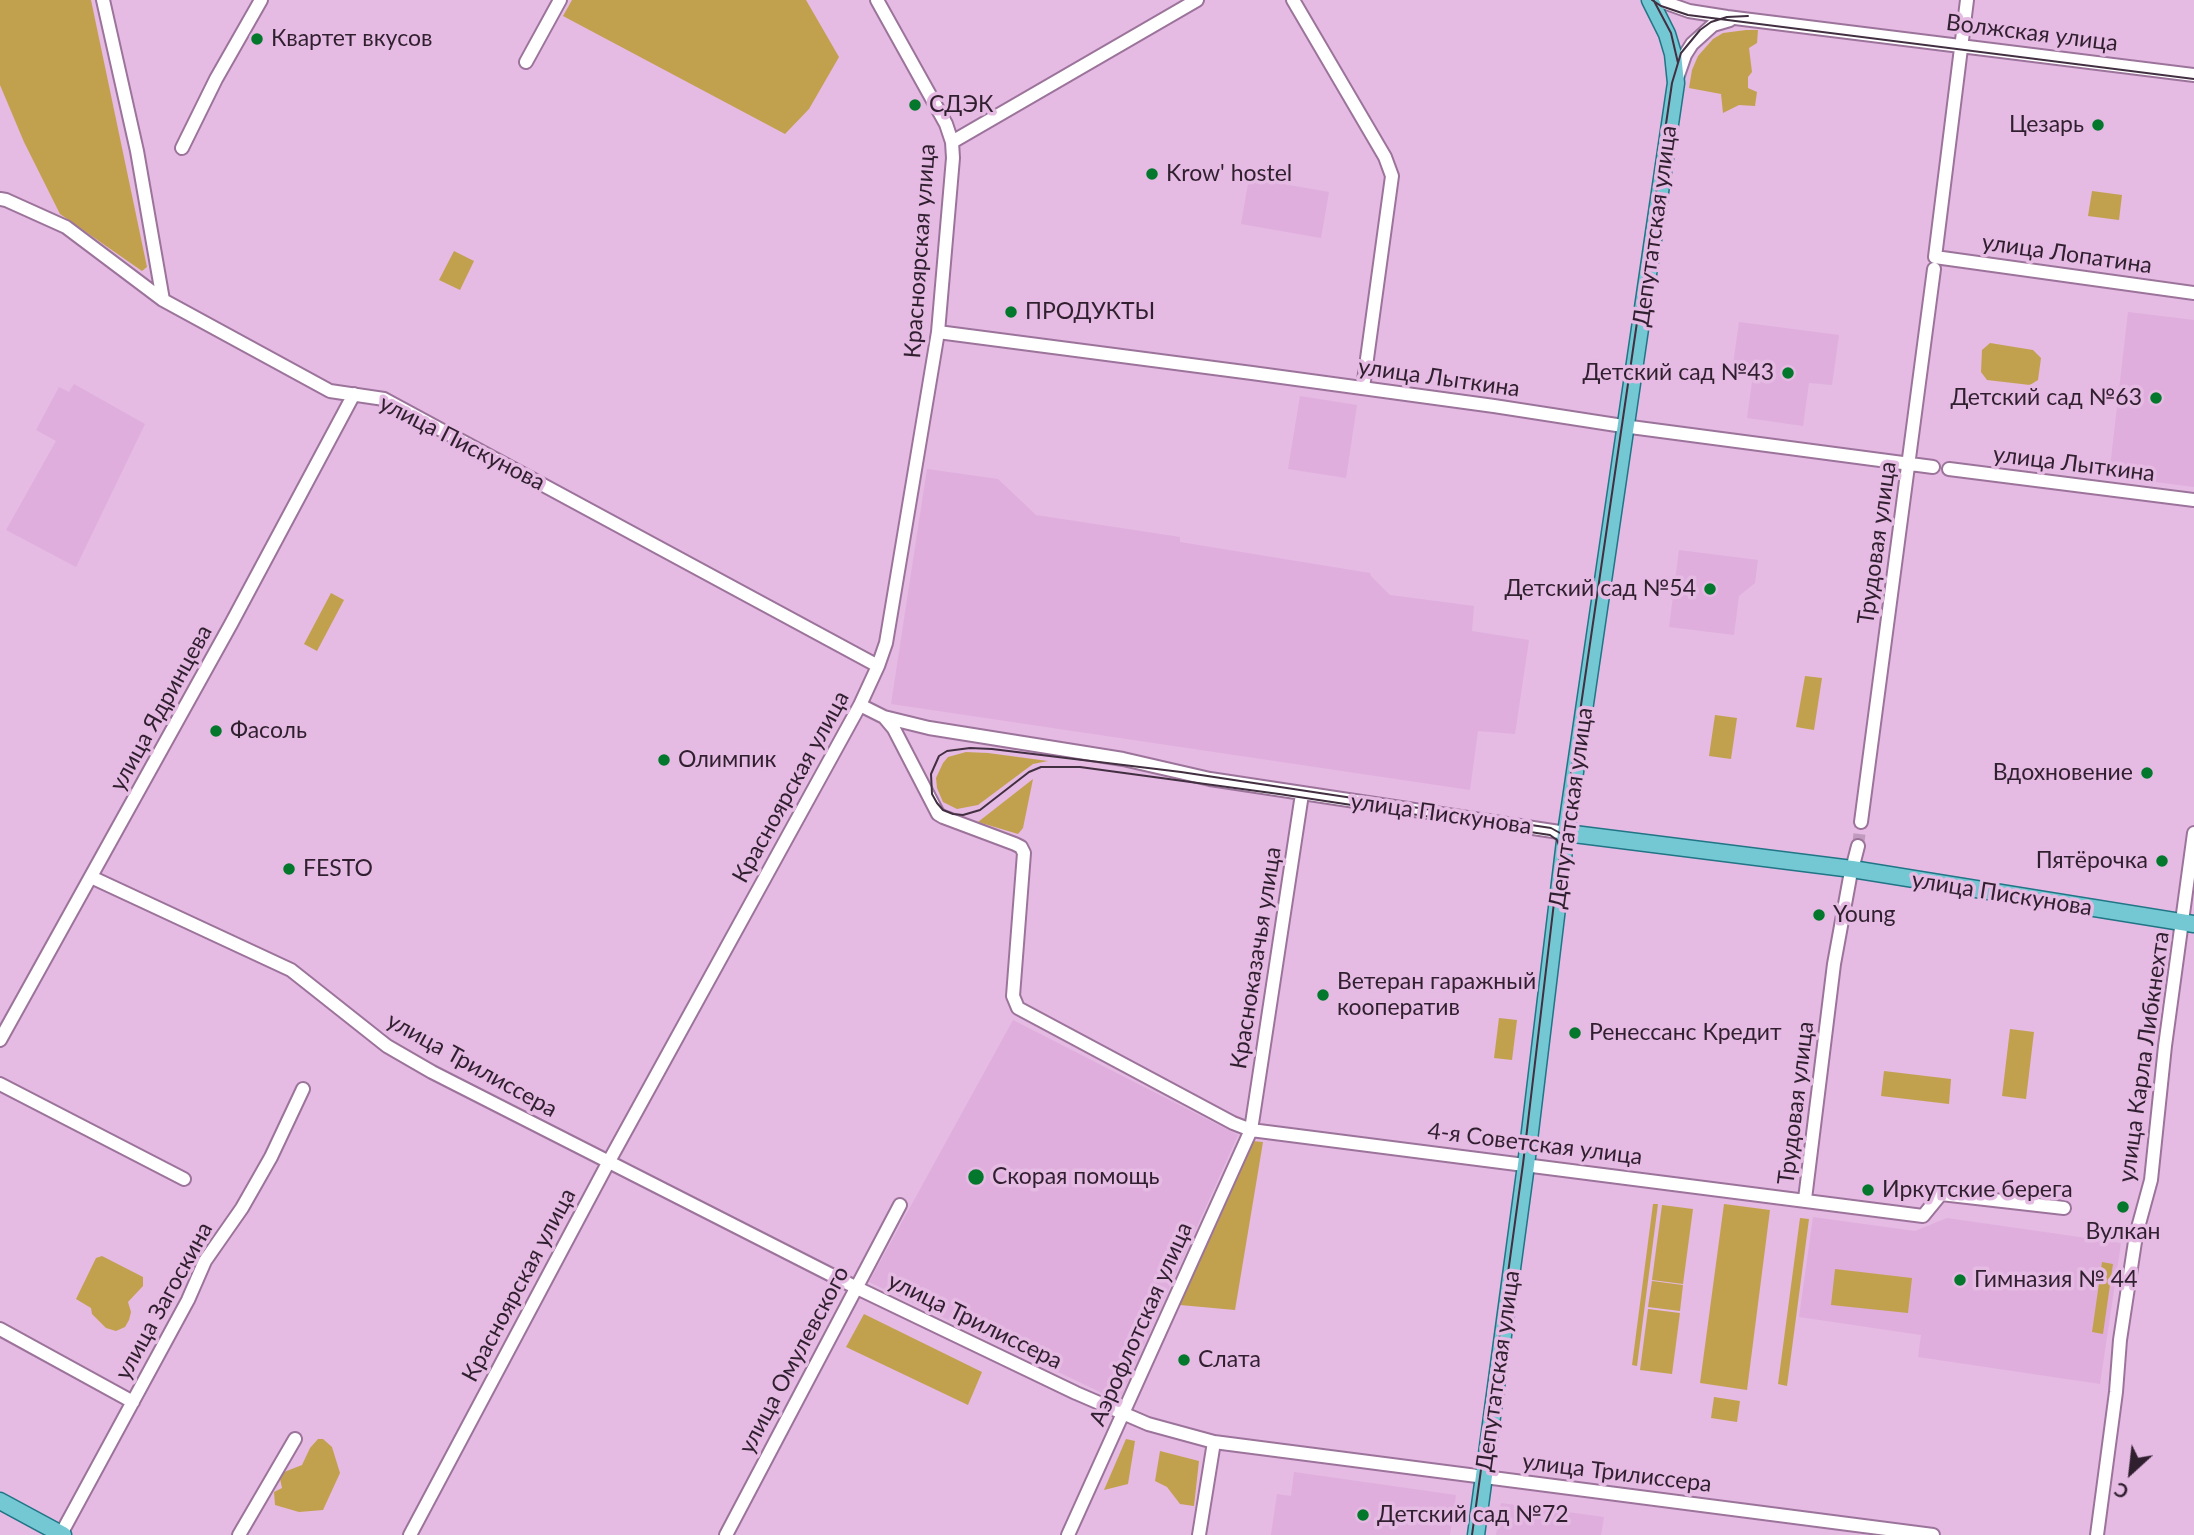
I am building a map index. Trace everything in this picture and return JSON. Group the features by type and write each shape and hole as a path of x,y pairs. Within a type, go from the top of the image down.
{"main road":[{"name":"Депутатская улица","path":"1476,1535 1526,1164 1566,833 1676,83 1668,34 1650,0"},
{"name":"улица Пискунова","path":"1566,833 1852,870 2188,923"},
{"path":"0,1502 62,1534"}],"street":[{"path":"103,0 136,151 163,300"},
{"path":"182,148 216,79 261,0"},
{"path":"526,62 560,0"},
{"name":"Красноярская улица","path":"410,1535 608,1163 860,705 878,666 891,618 939,332 952,142 946,124 877,0"},
{"path":"952,142 1197,0"},
{"path":"1293,0 1385,157 1392,176 1363,388"},
{"name":"Волжская улица","path":"1658,0 1689,11 1748,20 2194,75"},
{"name":"Трудовая улица","path":"1861,822 1967,0"},
{"name":"Депутатская улица","path":"1676,83 1685,55 1702,33 1727,20 1748,20"},
{"name":"улица Пискунова","path":"0,199 66,228 163,300 330,391 384,398 878,666"},
{"name":"улица Лопатина","path":"1934,263 2194,293"},
{"name":"улица Лыткина","path":"939,332 1933,467"},
{"name":"улица Ядринцева","path":"0,1040 231,624 354,394"},
{"name":"улица Лыткина","path":"1949,469 2194,500"},
{"name":"улица Пискунова","path":"860,705 884,717 941,731 1124,759 1210,779 1566,833"},
{"name":"4-я Советская улица","path":"884,717 894,729 938,814 1015,844 1021,847 1024,853 1013,996 1018,1007 1132,1071 1233,1123 1251,1130 1923,1216 1941,1194 2064,1209"},
{"name":"Красноказачья улица","path":"1251,1130 1302,794"},
{"name":"улица Карла Либкнехта","path":"2097,1535 2133,1259 2140,1218 2151,1180 2165,1046 2188,923 2194,833"},
{"name":"Трудовая улица","path":"1805,1199 1834,964 1858,846"},
{"name":"улица Трилиссера","path":"91,877 291,970 387,1046 608,1163 856,1287 1064,1387 1148,1424 1214,1442 1933,1535"},
{"path":"0,1084 184,1179"},
{"name":"улица Загоскина","path":"62,1534 188,1300 205,1261 242,1209 271,1157 303,1089"},
{"name":"Аэрофлотская улица","path":"1068,1535 1251,1130"},
{"name":"улица Омулевского","path":"726,1535 900,1205"},
{"path":"0,1329 133,1402"},
{"path":"239,1535 295,1439"},
{"path":"1199,1535 1214,1442"}],"shaded area":[{"path":"0,0 91,0 147,267 142,271 60,214 24,142 0,85"},
{"path":"572,0 806,0 839,57 809,109 785,134 563,16"},
{"path":"1758,30 1757,43 1749,48 1752,72 1748,77 1748,88 1757,92 1755,106 1739,105 1723,113 1721,94 1689,88 1692,70 1698,56 1713,39 1723,33"},
{"path":"1249,178 1329,192 1321,238 1241,224"},
{"path":"2092,191 2122,195 2119,220 2088,216"},
{"path":"454,251 474,261 460,290 439,280"},
{"name":"Детский сад №63","path":"2128,312 2194,320 2194,487 2109,476"},
{"name":"Детский сад №43","path":"1739,322 1839,335 1832,385 1809,383 1803,426 1747,418 1753,375 1732,372"},
{"path":"1990,343 2033,350 2041,358 2038,380 2030,385 1987,380 1981,372 1982,350"},
{"path":"74,384 145,424 76,567 6,530 56,441 36,430 59,387 69,392"},
{"path":"1300,396 1357,405 1346,478 1288,469"},
{"path":"927,469 998,479 1036,515 1180,537 1180,542 1370,573 1390,595 1474,606 1472,631 1529,640 1515,734 1478,731 1470,790 891,704"},
{"name":"Детский сад №54","path":"1679,550 1758,560 1755,583 1739,596 1734,635 1669,627"},
{"path":"331,593 344,600 317,651 304,644"},
{"path":"1805,676 1822,678 1814,730 1796,727"},
{"path":"1715,715 1737,718 1731,759 1709,756"},
{"path":"966,752 1048,761 1033,764 978,805 957,809 943,802 936,778 948,757"},
{"path":"1033,779 1023,828 1018,834 978,822"},
{"path":"1499,1018 1517,1020 1512,1060 1494,1058"},
{"path":"1013,1020 1238,1135 1119,1401 869,1282"},
{"path":"2010,1029 2034,1032 2026,1099 2002,1096"},
{"path":"1884,1071 1951,1079 1949,1104 1881,1096"},
{"path":"1252,1141 1263,1142 1235,1310 1180,1305"},
{"path":"1653,1204 1658,1204 1637,1366 1632,1365"},
{"path":"1724,1204 1770,1210 1747,1390 1700,1383"},
{"path":"1662,1205 1693,1209 1683,1284 1652,1280"},
{"name":"Гимназия № 44","path":"1813,1217 1915,1231 1947,1218 2121,1243 2100,1384 1918,1357 1921,1335 1799,1317"},
{"path":"1800,1218 1809,1219 1787,1386 1778,1384"},
{"path":"102,1256 143,1277 143,1286 128,1302 131,1312 129,1320 125,1327 116,1331 106,1328 92,1314 91,1308 76,1299 96,1258"},
{"path":"2102,1262 2113,1264 2103,1334 2092,1332"},
{"path":"1835,1269 1912,1278 1908,1313 1831,1305"},
{"path":"1652,1281 1683,1285 1680,1311 1648,1307"},
{"path":"1648,1309 1680,1313 1672,1374 1640,1370"},
{"path":"864,1314 982,1372 968,1405 846,1347"},
{"path":"1714,1397 1740,1401 1737,1422 1711,1418"},
{"path":"318,1439 323,1439 332,1447 340,1473 323,1510 299,1512 275,1505 274,1492 282,1488 279,1474 302,1465"},
{"path":"1126,1439 1135,1441 1128,1484 1104,1490"},
{"path":"1160,1451 1199,1461 1194,1506 1180,1504 1167,1487 1155,1481"},
{"name":"Детский сад №72","path":"1294,1472 1456,1495 1450,1535 1271,1535 1277,1494 1291,1496"},
{"path":"1501,1503 1604,1517 1601,1535 1496,1535"}],"tunnel":[{"path":"1858,846 1861,822"}],"tram line":[{"path":"1652,0 1688,15 2194,79"},
{"path":"1654,1 1671,33 1678,63"},
{"path":"1472,1535 1523,1164 1562,835 1672,83 1681,53 1700,30 1711,22 1727,17 1748,16"},
{"path":"1560,848 1557,840 1550,835 1080,767 1041,767 1029,772 980,810 963,815 953,814 943,810 932,794 931,774 939,756 947,751 992,749 1181,772 1551,828 1560,833 1566,841"}],"place":[{"name":"Квартет вкусов","path":"257,39"},
{"name":"СДЭК","path":"915,105"},
{"name":"Цезарь","path":"2098,125"},
{"name":"Krow' hostel","path":"1152,174"},
{"name":"ПРОДУКТЫ","path":"1011,312"},
{"name":"Детский сад №43","path":"1788,373"},
{"name":"Детский сад №63","path":"2156,398"},
{"name":"Детский сад №54","path":"1710,589"},
{"name":"Фасоль","path":"216,731"},
{"name":"Олимпик","path":"664,760"},
{"name":"Вдохновение","path":"2147,773"},
{"name":"Пятёрочка","path":"2162,861"},
{"name":"FESTO","path":"289,869"},
{"name":"Young","path":"1819,915"},
{"name":"Ветеран гаражный кооператив","path":"1323,995"},
{"name":"Ренессанс Кредит","path":"1575,1033"},
{"name":"Скорая помощь","path":"976,1177"},
{"name":"Иркутские берега","path":"1868,1190"},
{"name":"Вулкан","path":"2123,1207"},
{"name":"Гимназия № 44","path":"1960,1280"},
{"name":"Слата","path":"1184,1360"},
{"name":"Детский сад №72","path":"1363,1515"}]}
